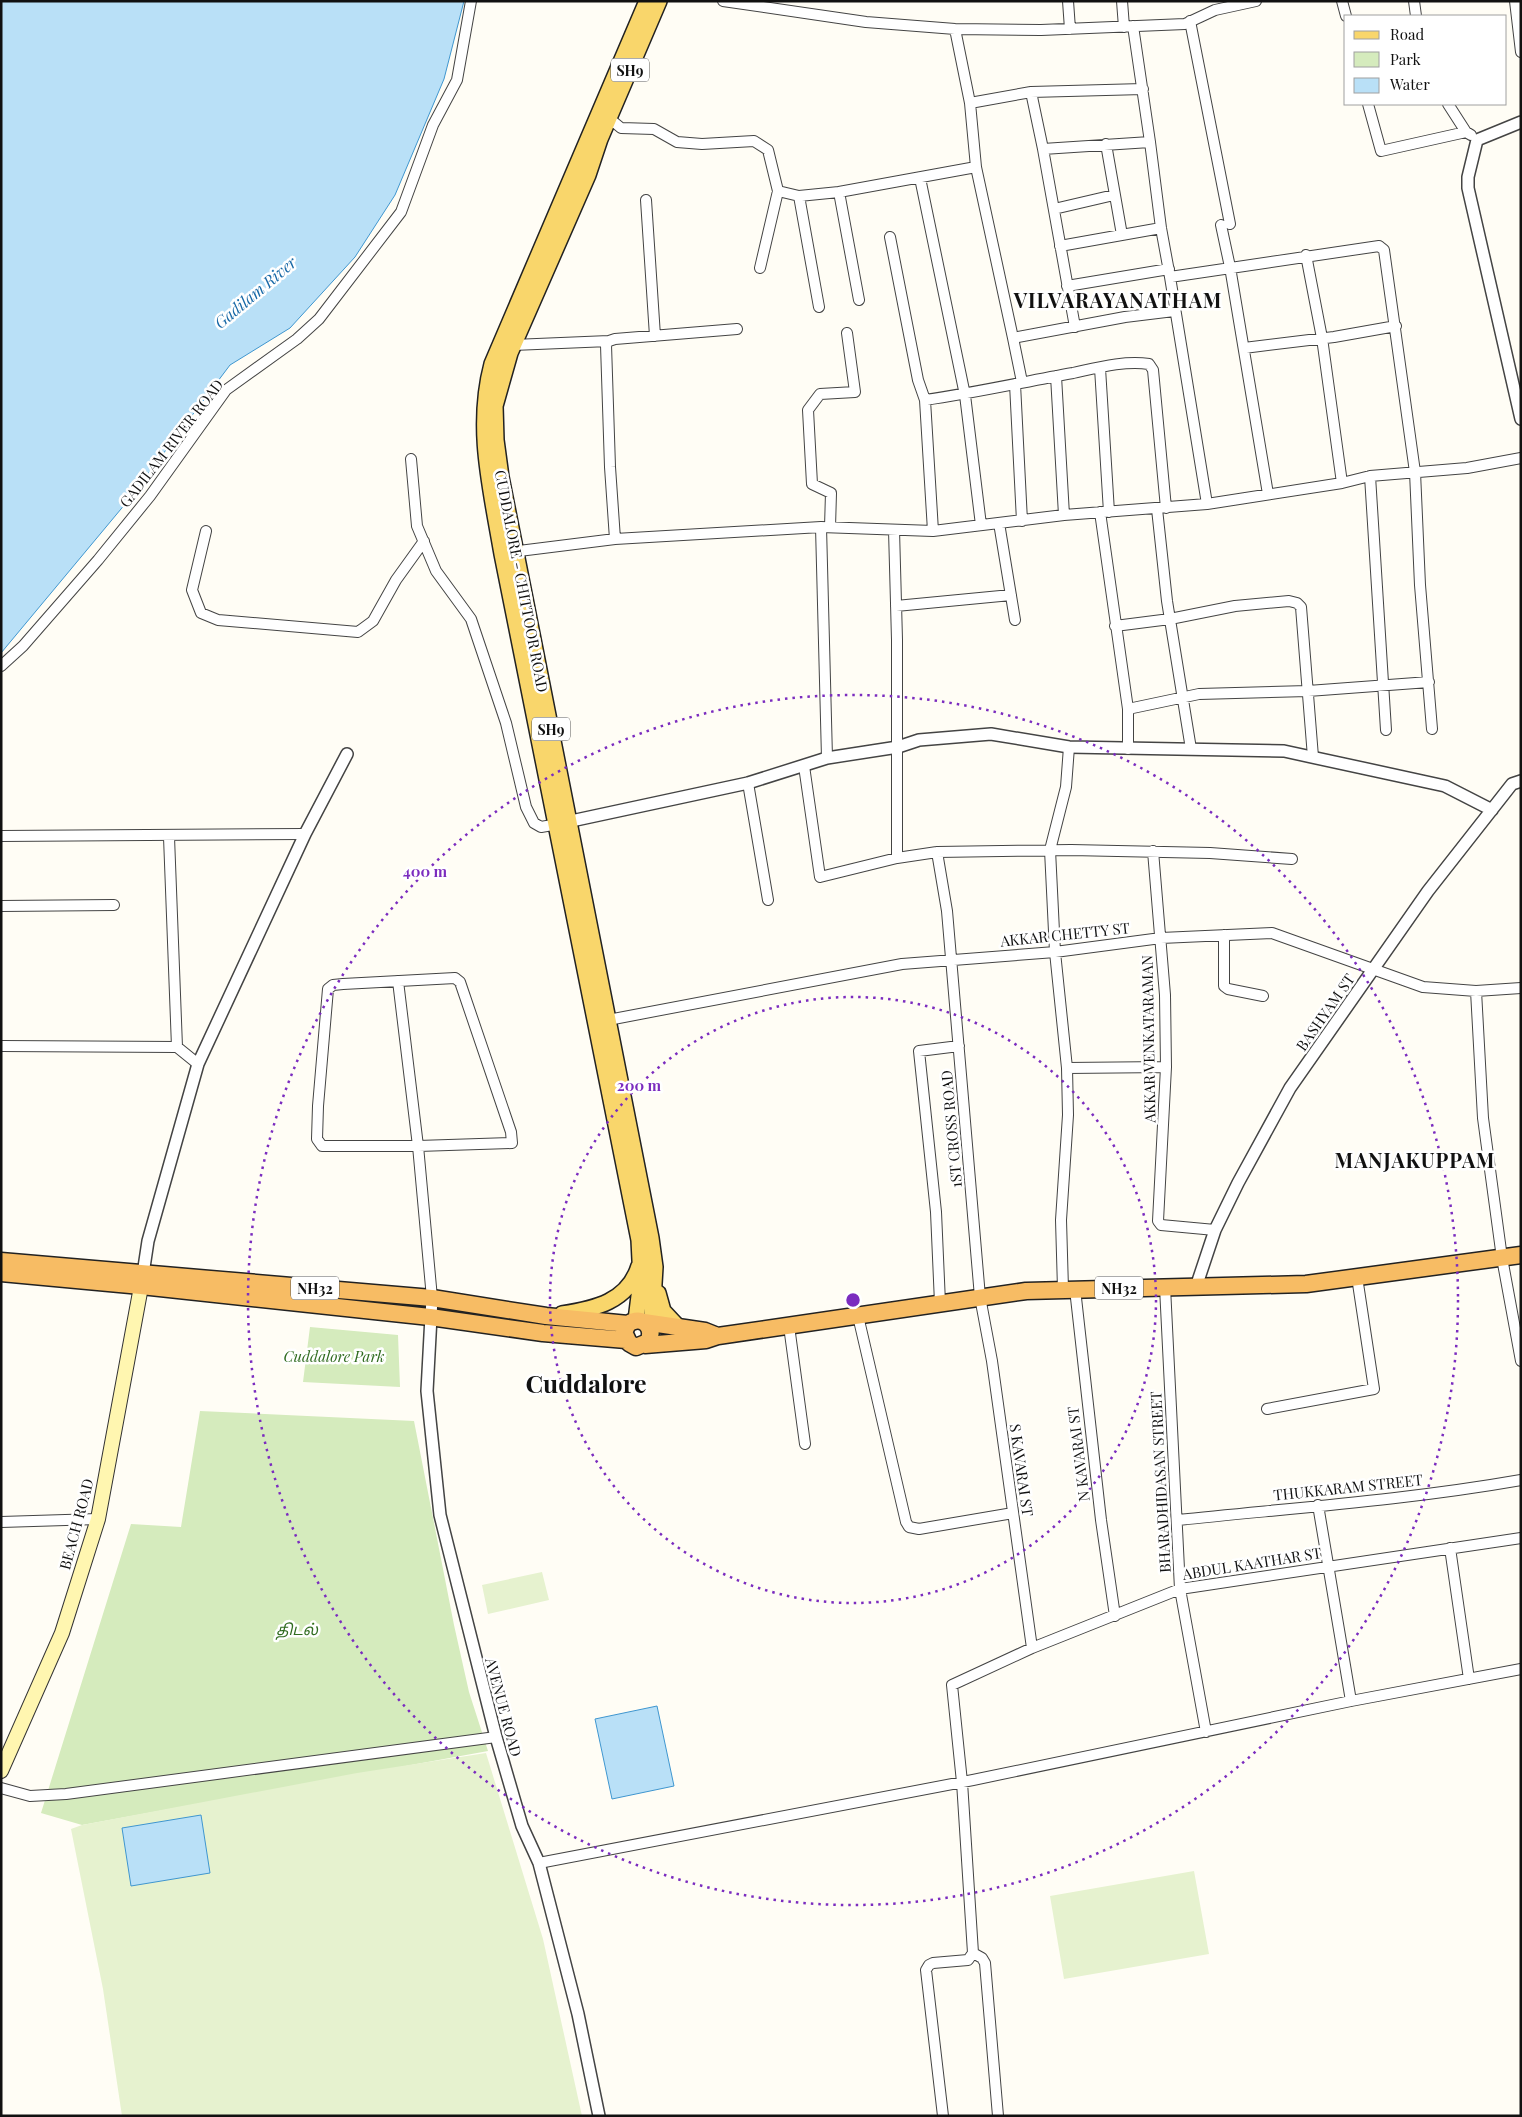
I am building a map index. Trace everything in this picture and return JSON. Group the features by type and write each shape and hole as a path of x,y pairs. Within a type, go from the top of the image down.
{"highway":[{"name":"NH32","path":"1,1273 432,1298 706,1340 718,1336 980,1297 1069,1289 1306,1284 1521,1255"},
{"name":"NH32","path":"1,1261 543,1333 678,1327 705,1331 718,1336"}],"main road":[{"name":"CUDDALORE - CHITTOOR ROAD","path":"507,343 588,175 652,3"},
{"name":"CUDDALORE - CHITTOOR ROAD","path":"640,1330 640,1262 631,1194 602,1021 510,553 496,440 495,406 507,343 652,3"},
{"name":"CUDDALORE - CHITTOOR ROAD","path":"602,1021 651,1238 655,1267 640,1330"},
{"path":"546,1316 593,1310 612,1300 627,1289 636,1275 640,1262"},
{"path":"655,1267 658,1301 663,1311 678,1327"},
{"name":"BEACH ROAD","path":"1,1771 62,1633 98,1519 142,1280"}],"street":[{"name":"GADILAM RIVER ROAD","path":"1,666 23,646 98,560 150,496 226,390 297,339 319,319 401,212 433,125 457,80 471,1"},
{"path":"723,1 866,22 955,28 1070,29 1170,23 1185,24 1215,10 1256,1"},
{"path":"1068,1 1070,29"},
{"path":"1122,1 1142,89 1160,228 1207,504"},
{"path":"1342,1 1346,15"},
{"path":"1414,1 1416,15"},
{"path":"1515,1 1521,52"},
{"path":"1190,21 1268,494"},
{"path":"955,28 970,103 976,166 1013,338 1019,383 1022,521"},
{"path":"970,103 1031,92 1142,89"},
{"path":"1031,92 1075,327"},
{"path":"1368,105 1381,152 1466,132"},
{"path":"1449,105 1466,132 1477,140"},
{"path":"610,118 622,128 654,129 677,142 702,144 754,141 768,150 778,191 760,268"},
{"path":"1477,140 1521,122"},
{"path":"1477,140 1468,177 1468,188 1521,419"},
{"path":"1043,149 1150,142"},
{"path":"1106,144 1122,235"},
{"path":"778,191 799,196 839,192 976,166"},
{"path":"920,178 965,394 981,525"},
{"path":"839,192 859,300"},
{"path":"1054,209 1114,195"},
{"path":"799,196 819,307"},
{"path":"646,200 655,336"},
{"path":"1060,246 1160,228"},
{"path":"890,237 918,380 925,400 932,531"},
{"path":"1068,286 1169,273 1230,268 1306,255 1379,246 1384,250 1415,472 1420,585 1432,728"},
{"path":"1306,255 1322,338 1342,483"},
{"path":"1013,338 1174,311"},
{"path":"1244,348 1396,326"},
{"path":"507,343 609,341 737,328"},
{"path":"826,758 825,527 831,493 812,484 808,410 820,394 856,392 847,333"},
{"path":"609,341 605,352 615,539"},
{"path":"925,400 1100,368 1142,363 1149,364 1153,370 1170,619 1191,750"},
{"path":"1100,368 1104,512 1115,626 1128,709 1128,749"},
{"path":"1056,376 1064,515"},
{"path":"411,458 417,526 436,572 471,619 506,723 526,807 534,823 541,827 748,783 826,758 898,747 919,740 991,734 1069,747 1284,751 1445,786 1492,810"},
{"path":"510,553 615,539 825,527 932,531 1064,515 1162,509 1207,504 1342,483 1370,476 1476,467 1521,458"},
{"path":"1370,476 1386,730"},
{"path":"999,523 1016,620"},
{"path":"894,530 898,747 897,858"},
{"path":"206,531 192,590 201,613 218,620 358,632 373,621 396,580 424,541"},
{"path":"896,606 1011,595"},
{"path":"1115,626 1170,619 1235,606 1289,601 1297,603 1301,607 1313,757"},
{"path":"1128,709 1198,694 1308,691 1429,682"},
{"name":"N KAVARAI ST","path":"1069,747 1066,787 1050,850 1056,952 1067,1068 1068,1115 1061,1220 1115,1616"},
{"path":"142,1280 148,1241 198,1064 305,834 347,754"},
{"path":"804,766 820,877 897,858 937,852 1153,851 1238,854 1292,859"},
{"name":"BASHYAM ST","path":"1196,1287 1215,1230 1290,1088 1428,891 1512,784 1521,781"},
{"path":"748,783 768,900"},
{"path":"1,836 169,837 305,834"},
{"path":"169,837 177,1047"},
{"name":"AKKAR VENKATARAMAN","path":"1153,851 1162,938 1166,1067 1158,1221 1161,1225 1215,1230"},
{"name":"1ST CROSS ROAD","path":"937,852 947,911 980,1297"},
{"path":"1,906 114,905"},
{"name":"AKKAR CHETTY ST","path":"602,1021 902,964 1056,952 1162,938 1272,933 1373,970 1434,989 1476,991 1521,988"},
{"path":"1224,935 1224,986 1228,989 1263,996"},
{"path":"459,979 511,1132 512,1143 418,1146 322,1146 317,1139 328,989 333,986 459,979"},
{"path":"398,981 418,1146 432,1298"},
{"path":"1476,991 1483,1118 1502,1258 1521,1361"},
{"path":"1,1046 177,1047 198,1064"},
{"path":"940,1303 936,1212 919,1051 958,1046"},
{"path":"1067,1068 1166,1067"},
{"path":"1267,1410 1374,1389 1356,1277"},
{"name":"BHARADHIDASAN STREET","path":"1165,1288 1180,1589 1206,1732"},
{"name":"S KAVARAI ST","path":"980,1297 1032,1648"},
{"name":"AVENUE ROAD","path":"432,1298 427,1390 440,1515 496,1737 522,1826 539,1864 578,2014 598,2116"},
{"path":"858,1316 906,1522 909,1527 919,1529 1013,1513"},
{"path":"789,1326 805,1444"},
{"name":"THUKKARAM STREET","path":"1178,1520 1411,1497 1521,1480"},
{"path":"1318,1505 1352,1701"},
{"path":"1,1522 98,1519"},
{"name":"ABDUL KAATHAR ST","path":"962,1782 952,1685 1032,1648 1180,1589 1521,1538"},
{"path":"1450,1548 1469,1679"},
{"path":"539,1864 962,1782 1352,1701 1521,1669"},
{"path":"1,1788 30,1796 66,1794 496,1737"},
{"path":"943,2116 926,1970 933,1963 968,1960 973,1953 962,1782"},
{"path":"973,1953 982,1958 985,1963 998,2116"}],"green space":[{"name":"Cuddalore Park","path":"310,1327 398,1335 400,1387 303,1382"},
{"name":"திடல்","path":"200,1411 414,1421 469,1692 488,1751 82,1825 41,1813 131,1524 181,1527"},
{"path":"542,1572 549,1600 488,1614 482,1585"},
{"path":"486,1753 543,1939 582,2116 122,2116 103,1989 71,1829 82,1825 357,1773"},
{"path":"1194,1871 1209,1954 1064,1979 1050,1896"}],"water":[{"name":"Gadilam River","path":"1,1 464,1 444,79 395,195 355,257 290,328 230,365 126,503 1,653"},
{"path":"657,1706 674,1786 612,1799 595,1719"},
{"path":"201,1815 210,1873 131,1886 122,1828"}],"district":[{"name":"VILVARAYANATHAM","path":"1118,299"},
{"name":"MANJAKUPPAM","path":"1415,1159"},
{"name":"Cuddalore","path":"586,1382"}]}
